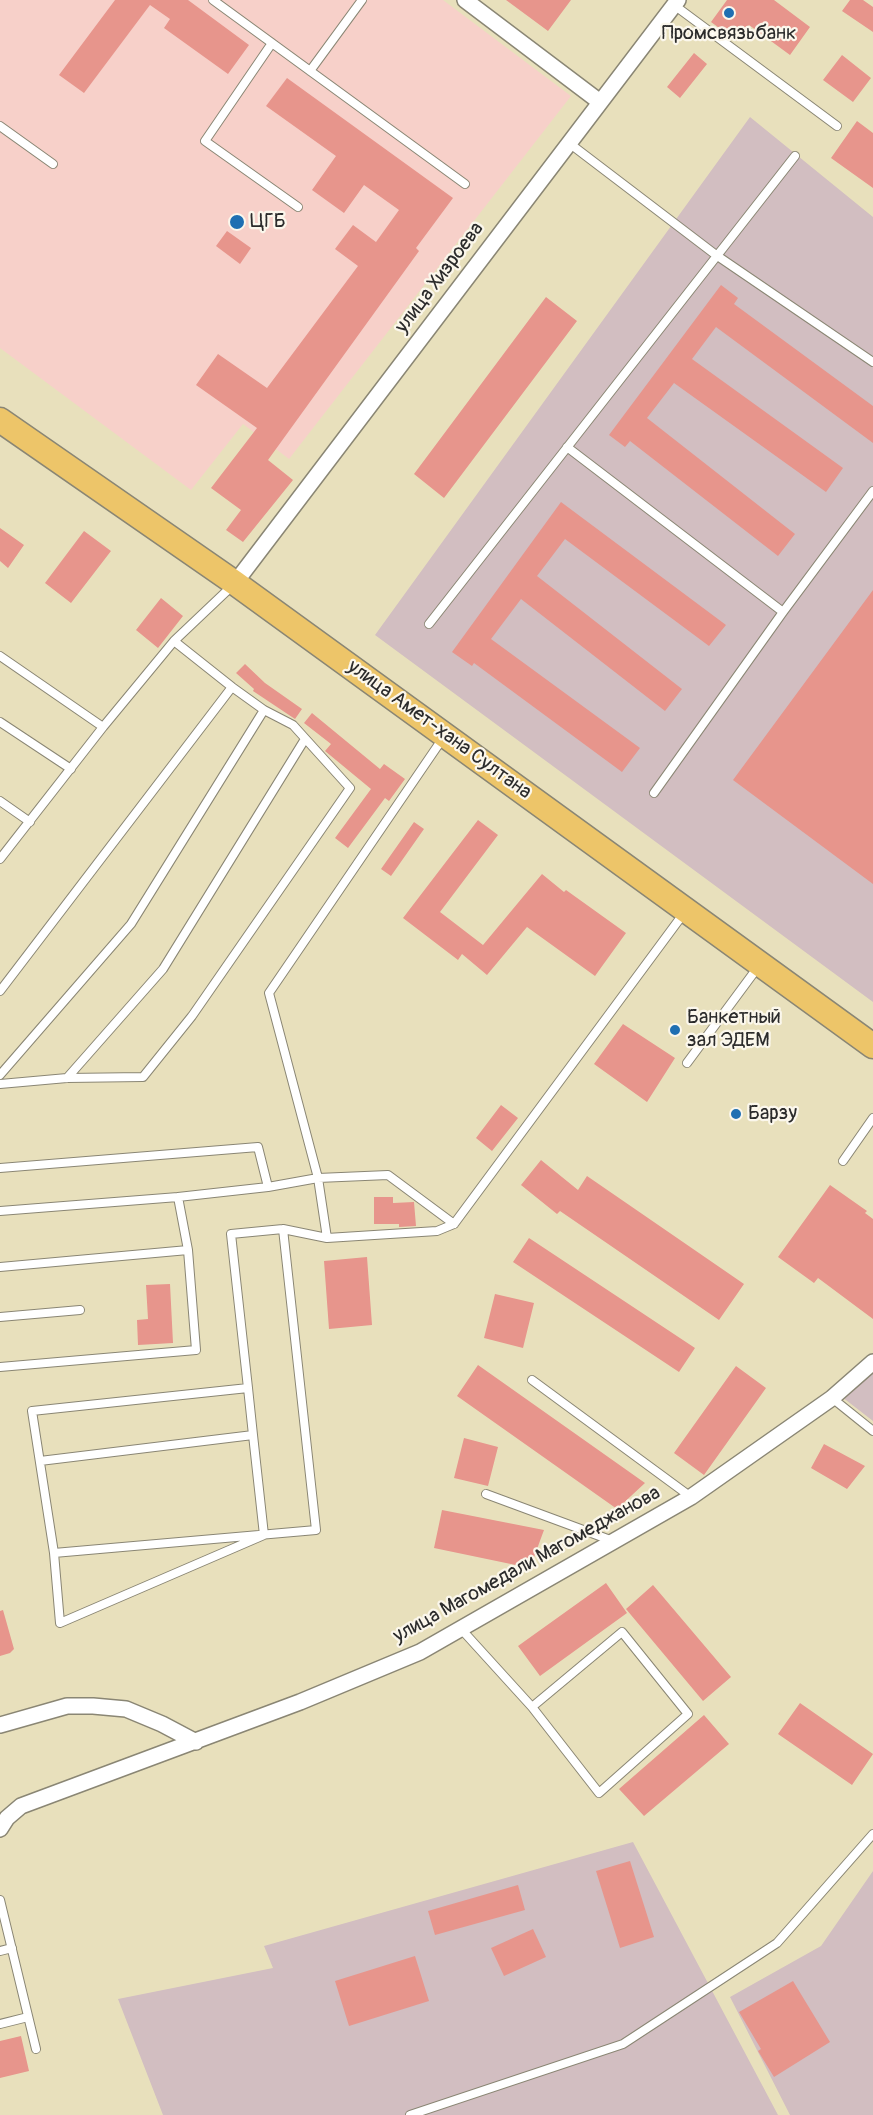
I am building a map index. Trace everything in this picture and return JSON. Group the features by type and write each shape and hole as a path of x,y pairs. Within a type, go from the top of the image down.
{"main road":[{"name":"улица Амет-хана Султана","path":"0,420 235,583 873,1046"}],"street":[{"path":"465,0 600,102"},
{"name":"улица Хизроева","path":"235,583 676,3"},
{"name":"улица Магомедали Магомеджановa","path":"0,1828 7,1818 21,1806 300,1702 420,1652 462,1630 691,1497 832,1398 873,1362"},
{"path":"0,1725 67,1706 126,1708 196,1742"}],"lane":[{"path":"213,0 465,184"},
{"path":"310,70 362,0"},
{"path":"676,3 837,126"},
{"path":"272,43 205,141 298,207"},
{"path":"0,126 53,164"},
{"path":"569,143 716,255 873,362"},
{"path":"429,624 795,156"},
{"path":"567,447 783,612"},
{"path":"654,792 873,491"},
{"path":"0,860 174,641 235,583"},
{"path":"0,1084 67,1078 143,1077 192,1016 350,788 293,725 264,710 231,687 174,641"},
{"path":"0,656 103,728"},
{"path":"0,991 231,687"},
{"path":"0,1074 131,924 264,710"},
{"path":"0,722 71,769"},
{"path":"327,1239 318,1178 269,993 445,734"},
{"path":"67,1078 164,969 305,739"},
{"path":"0,801 30,822"},
{"path":"264,1535 231,1234 284,1229 327,1239 437,1231 454,1224 687,909"},
{"path":"687,1063 760,963"},
{"path":"843,1161 873,1118"},
{"path":"0,1168 258,1147 268,1186"},
{"path":"0,1211 178,1197 318,1178 388,1175 454,1224"},
{"path":"0,1367 196,1350 188,1250 178,1197"},
{"path":"54,1553 316,1530 284,1229"},
{"path":"0,1267 188,1250"},
{"path":"0,1317 80,1310"},
{"path":"532,1380 691,1497"},
{"path":"248,1388 32,1411 54,1553 60,1623 264,1535"},
{"path":"832,1398 873,1431"},
{"path":"40,1461 253,1435"},
{"path":"486,1494 615,1541"},
{"path":"462,1630 532,1707 599,1793 688,1714 622,1632 532,1707"},
{"path":"410,2115 623,2044 777,1943 873,1834"},
{"path":"0,1900 36,2049"},
{"path":"0,1951 12,1948"},
{"path":"0,2024 28,2017"}],"shaded area":[{"name":"ЦГБ","path":"0,0 443,0 571,96 289,459 243,424 191,490 0,348"},
{"path":"750,117 873,217 873,1002 375,635"},
{"path":"873,1357 873,1421 833,1390"},
{"path":"633,1842 778,2115 163,2115 118,1999 273,1968 264,1946"},
{"path":"873,1871 873,2115 790,2115 730,1997 821,1946"}],"building":[{"path":"115,0 188,0 249,45 228,74 164,28 170,19 150,5 84,93 59,75"},
{"path":"506,0 571,0 548,31"},
{"path":"727,0 774,0 810,27 790,55 749,25 737,41 711,22"},
{"path":"850,0 863,0 873,7 873,32 842,11"},
{"path":"694,53 707,64 680,98 667,87"},
{"path":"842,55 871,78 853,102 823,80"},
{"path":"287,78 453,198 416,248 419,251 268,460 293,480 243,542 226,530 241,510 211,488 257,428 196,385 218,354 267,388 358,266 335,249 353,225 376,242 399,210 364,185 344,213 312,190 336,156 266,106"},
{"path":"857,121 873,133 873,188 831,158"},
{"path":"227,231 251,248 240,264 216,246"},
{"path":"721,285 738,298 734,304 873,406 873,443 716,327 692,359 843,468 826,492 674,383 647,418 795,534 778,556 630,441 625,447 609,435"},
{"path":"546,297 577,321 444,498 414,474"},
{"path":"561,502 726,625 709,646 565,539 537,576 682,689 665,711 521,599 491,639 640,748 622,772 474,663 472,666 452,652"},
{"path":"0,528 24,545 8,568 0,561"},
{"path":"84,531 111,551 71,603 45,583"},
{"path":"873,590 873,884 733,780"},
{"path":"161,598 183,616 158,648 136,630"},
{"path":"245,664 265,683 302,709 295,719 253,691 254,689 236,673"},
{"path":"312,713 380,769 384,764 405,779 389,801 385,798 348,848 335,838 371,789 325,751 331,744 304,723"},
{"path":"478,820 498,835 440,912 483,945 542,874 564,892 566,890 626,933 595,976 527,927 487,975 462,954 458,960 403,918"},
{"path":"414,822 424,829 391,876 381,869"},
{"path":"623,1024 675,1058 647,1102 594,1064"},
{"path":"501,1105 518,1118 492,1151 476,1138"},
{"path":"541,1160 578,1190 587,1176 744,1284 719,1320 560,1211 557,1214 521,1185"},
{"path":"830,1185 867,1211 865,1213 873,1219 873,1319 818,1278 814,1283 778,1257"},
{"path":"374,1197 393,1197 393,1203 414,1202 416,1226 399,1227 399,1224 374,1224"},
{"path":"529,1238 695,1348 679,1372 513,1262"},
{"path":"367,1257 372,1325 329,1329 324,1261"},
{"path":"170,1284 173,1343 138,1345 137,1320 148,1319 146,1285"},
{"path":"495,1294 534,1303 523,1348 484,1338"},
{"path":"478,1365 645,1483 617,1509 457,1396"},
{"path":"736,1366 766,1388 704,1475 674,1453"},
{"path":"464,1438 498,1447 488,1486 454,1478"},
{"path":"824,1444 865,1466 847,1489 811,1468"},
{"path":"442,1510 544,1530 530,1568 434,1548"},
{"path":"606,1583 627,1613 540,1676 518,1646"},
{"path":"653,1585 731,1677 703,1701 626,1609"},
{"path":"3,1610 14,1649 0,1656 0,1611"},
{"path":"800,1703 873,1754 852,1785 778,1734"},
{"path":"704,1715 729,1744 644,1816 619,1789"},
{"path":"630,1861 654,1937 620,1948 596,1871"},
{"path":"518,1885 525,1910 435,1935 428,1911"},
{"path":"533,1929 546,1957 504,1976 491,1948"},
{"path":"415,1956 429,2001 349,2026 335,1981"},
{"path":"793,1981 830,2042 774,2077 758,2051 761,2049 739,2012"},
{"path":"21,2036 29,2071 0,2078 0,2041"}],"place":[{"name":"Промсвязьбанк","path":"729,13"},
{"name":"ЦГБ","path":"237,222"},
{"name":"Банкетный зал ЭДЕМ","path":"675,1030"},
{"name":"Барзу","path":"736,1114"}]}
